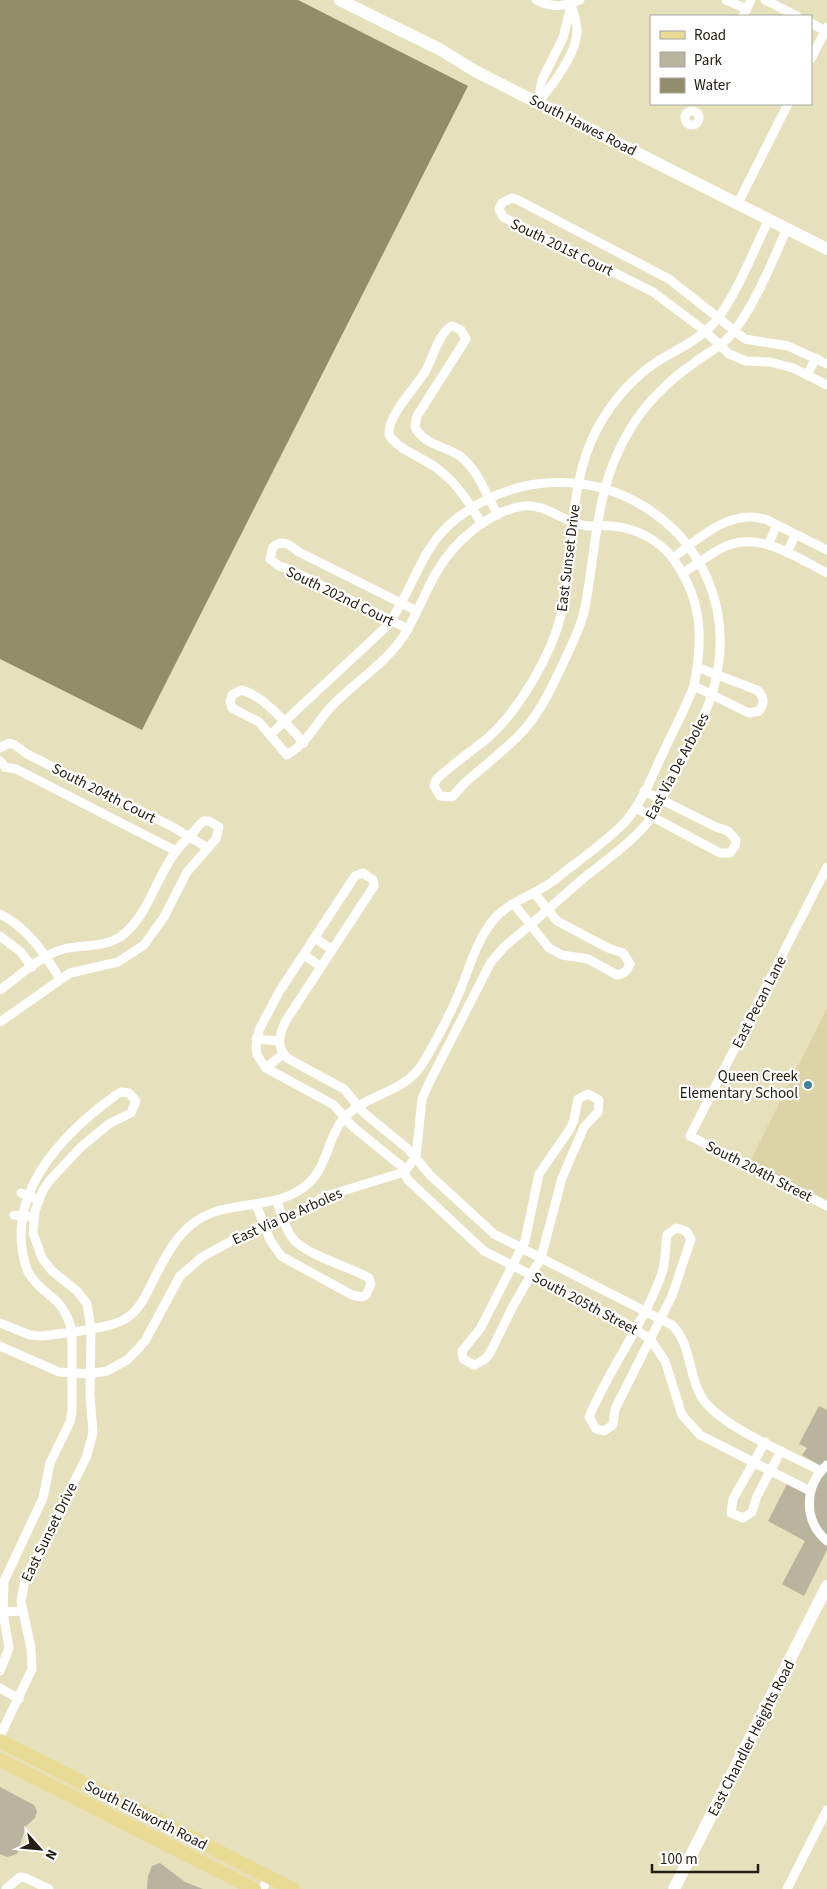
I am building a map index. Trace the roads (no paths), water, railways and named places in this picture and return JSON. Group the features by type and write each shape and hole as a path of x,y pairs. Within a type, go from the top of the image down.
{"main road":[{"name":"South Hawes Road","path":"340,0 441,50 475,71 827,249"},
{"name":"East Chandler Heights Road","path":"674,1889 827,1586"},
{"name":"South Ellsworth Road","path":"0,1741 266,1883 293,1889"},
{"name":"South Ellsworth Road","path":"0,1760 254,1889"}],"street":[{"path":"536,0 546,5 571,4 580,0"},
{"path":"726,0 745,13 751,0"},
{"path":"765,0 795,15"},
{"path":"538,102 542,80 560,45 569,20 571,4"},
{"path":"538,102 553,86 571,51 577,32 571,4"},
{"path":"812,23 826,29 812,57"},
{"path":"560,45 571,51"},
{"path":"738,203 787,105"},
{"name":"South 201st Court","path":"827,364 800,351 778,344 752,341 734,330 656,272 518,200 512,198 502,203 499,208 503,217 647,289 705,331 719,346 738,359 791,367 827,385"},
{"name":"East Sunset Drive","path":"769,219 719,317 705,331 654,364 620,395 598,429 577,483 561,616 524,696 502,724 436,780 434,786 440,796 452,797 456,794 465,783 523,731 544,702 582,621 596,526 604,488 621,444 636,419 678,375 719,346 734,330 755,294 787,228"},
{"path":"482,524 472,508 441,471 397,444 389,435 390,423 425,372 444,330 452,326 462,330 466,339 417,416 415,426 424,438 458,455 472,467 498,515"},
{"path":"791,367 800,351"},
{"path":"807,375 816,358"},
{"name":"East Via De Arboles","path":"0,1323 30,1335 91,1328 119,1322 129,1317 144,1297 176,1241 192,1223 203,1216 224,1208 277,1201 300,1190 318,1173 344,1117 359,1104 393,1090 419,1069 458,995 470,961 484,934 497,916 514,904 535,894 612,833 636,808 694,686 699,668 701,634 699,618 683,573 673,558 646,536 621,527 573,523 548,510 532,506 513,508 482,524 465,537 445,559 408,629 383,660 330,708 304,743 287,755 270,735 391,620 428,550 453,521 488,498 537,482 577,483 604,488 628,497 655,513 688,547 708,582 716,606 720,645 717,674 712,694 652,816 632,839 504,946 491,962 422,1099 416,1157"},
{"path":"673,558 732,519 758,517 827,550"},
{"path":"768,545 777,526"},
{"path":"787,553 796,535"},
{"path":"683,573 726,546 736,543 757,542 787,553 827,573"},
{"name":"South 202nd Court","path":"408,629 289,569 274,564 270,559 273,547 286,543 299,552 418,611"},
{"path":"694,686 749,713 759,711 764,700 757,690 699,668"},
{"path":"270,735 252,717 237,712 232,708 230,701 232,696 241,690 248,691 267,705 304,743"},
{"name":"South 204th Court","path":"0,748 9,744 15,745 27,754 208,848"},
{"name":"South 204th Court","path":"0,761 5,767 16,770 176,850"},
{"path":"636,808 720,853 730,853 733,850 736,840 734,834 644,791"},
{"path":"0,990 32,967 63,949 95,946 120,937 130,928 150,899 176,850 204,821 219,827 219,833 187,872 164,917 144,945 118,962 79,970 60,979 0,1022"},
{"name":"East Pecan Lane","path":"690,1136 827,867"},
{"path":"363,873 368,876 374,886 332,949 292,1010 280,1034 279,1041 283,1054 266,1068 257,1055 256,1039 279,992 355,876 363,873"},
{"path":"514,904 529,926 549,948 562,955 588,959 617,975 623,974 630,964 624,953 608,948 564,926 547,910 535,894"},
{"path":"0,914 27,933 47,958 60,979"},
{"path":"0,936 21,952 32,967"},
{"path":"315,938 332,949"},
{"path":"304,955 320,966"},
{"path":"256,1039 279,1041"},
{"name":"South 205th Street","path":"266,1068 326,1100 352,1126 391,1156 408,1180 477,1245 512,1266 636,1329 650,1339 665,1361 678,1406 693,1429 708,1440 810,1491 824,1468 781,1450 719,1418 708,1407 695,1384 681,1336 672,1325 521,1248 486,1227 431,1176 416,1157 364,1112 359,1104 339,1085 287,1058 283,1054"},
{"path":"14,1215 34,1217 39,1200 50,1180 81,1147 110,1123 131,1112 135,1107 134,1097 129,1093 122,1092 79,1123 44,1159 21,1193 14,1215 16,1243 23,1264 34,1281 62,1306 76,1330"},
{"path":"588,1094 599,1100 598,1112 584,1127 566,1167 541,1258 490,1353 479,1364 474,1365 467,1362 463,1359 462,1351 480,1329 528,1233 535,1185 539,1174 570,1129 574,1120 578,1099 588,1094"},
{"name":"South 204th Street","path":"690,1136 827,1206"},
{"path":"404,1172 416,1157"},
{"name":"East Via De Arboles","path":"0,1346 59,1372 90,1374 116,1366 137,1350 148,1334 174,1285 189,1267 222,1245 284,1221 324,1197 404,1172"},
{"path":"21,1193 39,1200"},
{"path":"256,1204 264,1228 276,1250 286,1260 352,1295 362,1297 366,1295 371,1284 369,1278 348,1270 300,1245 290,1234 277,1201"},
{"name":"East Sunset Drive","path":"0,1736 32,1669 31,1648 22,1611 21,1592 30,1566 91,1445 93,1421 90,1395 91,1328 87,1304 83,1298 52,1271 42,1258 33,1233 34,1217"},
{"path":"676,1228 686,1230 691,1239 690,1246 683,1270 662,1319 615,1409 613,1425 608,1430 596,1430 589,1417 636,1329 662,1272 667,1235 676,1228"},
{"name":"East Sunset Drive","path":"0,1671 9,1648 1,1612 2,1590 7,1572 43,1498 50,1463 70,1422 75,1374 71,1353 76,1330"},
{"path":"765,1442 733,1499 731,1513 736,1516 743,1518 752,1512 781,1450"},
{"path":"810,1491 809,1504 813,1522 827,1541"},
{"path":"2,1590 21,1592"},
{"path":"1,1612 22,1611"},
{"path":"0,1688 19,1699"},
{"path":"787,1889 827,1810"},
{"path":"6,1889 20,1877 49,1889"}],"water":[{"path":"0,0 298,0 468,86 142,730 0,659"}],"place":[{"name":"Queen Creek Elementary School","path":"808,1085"}]}
